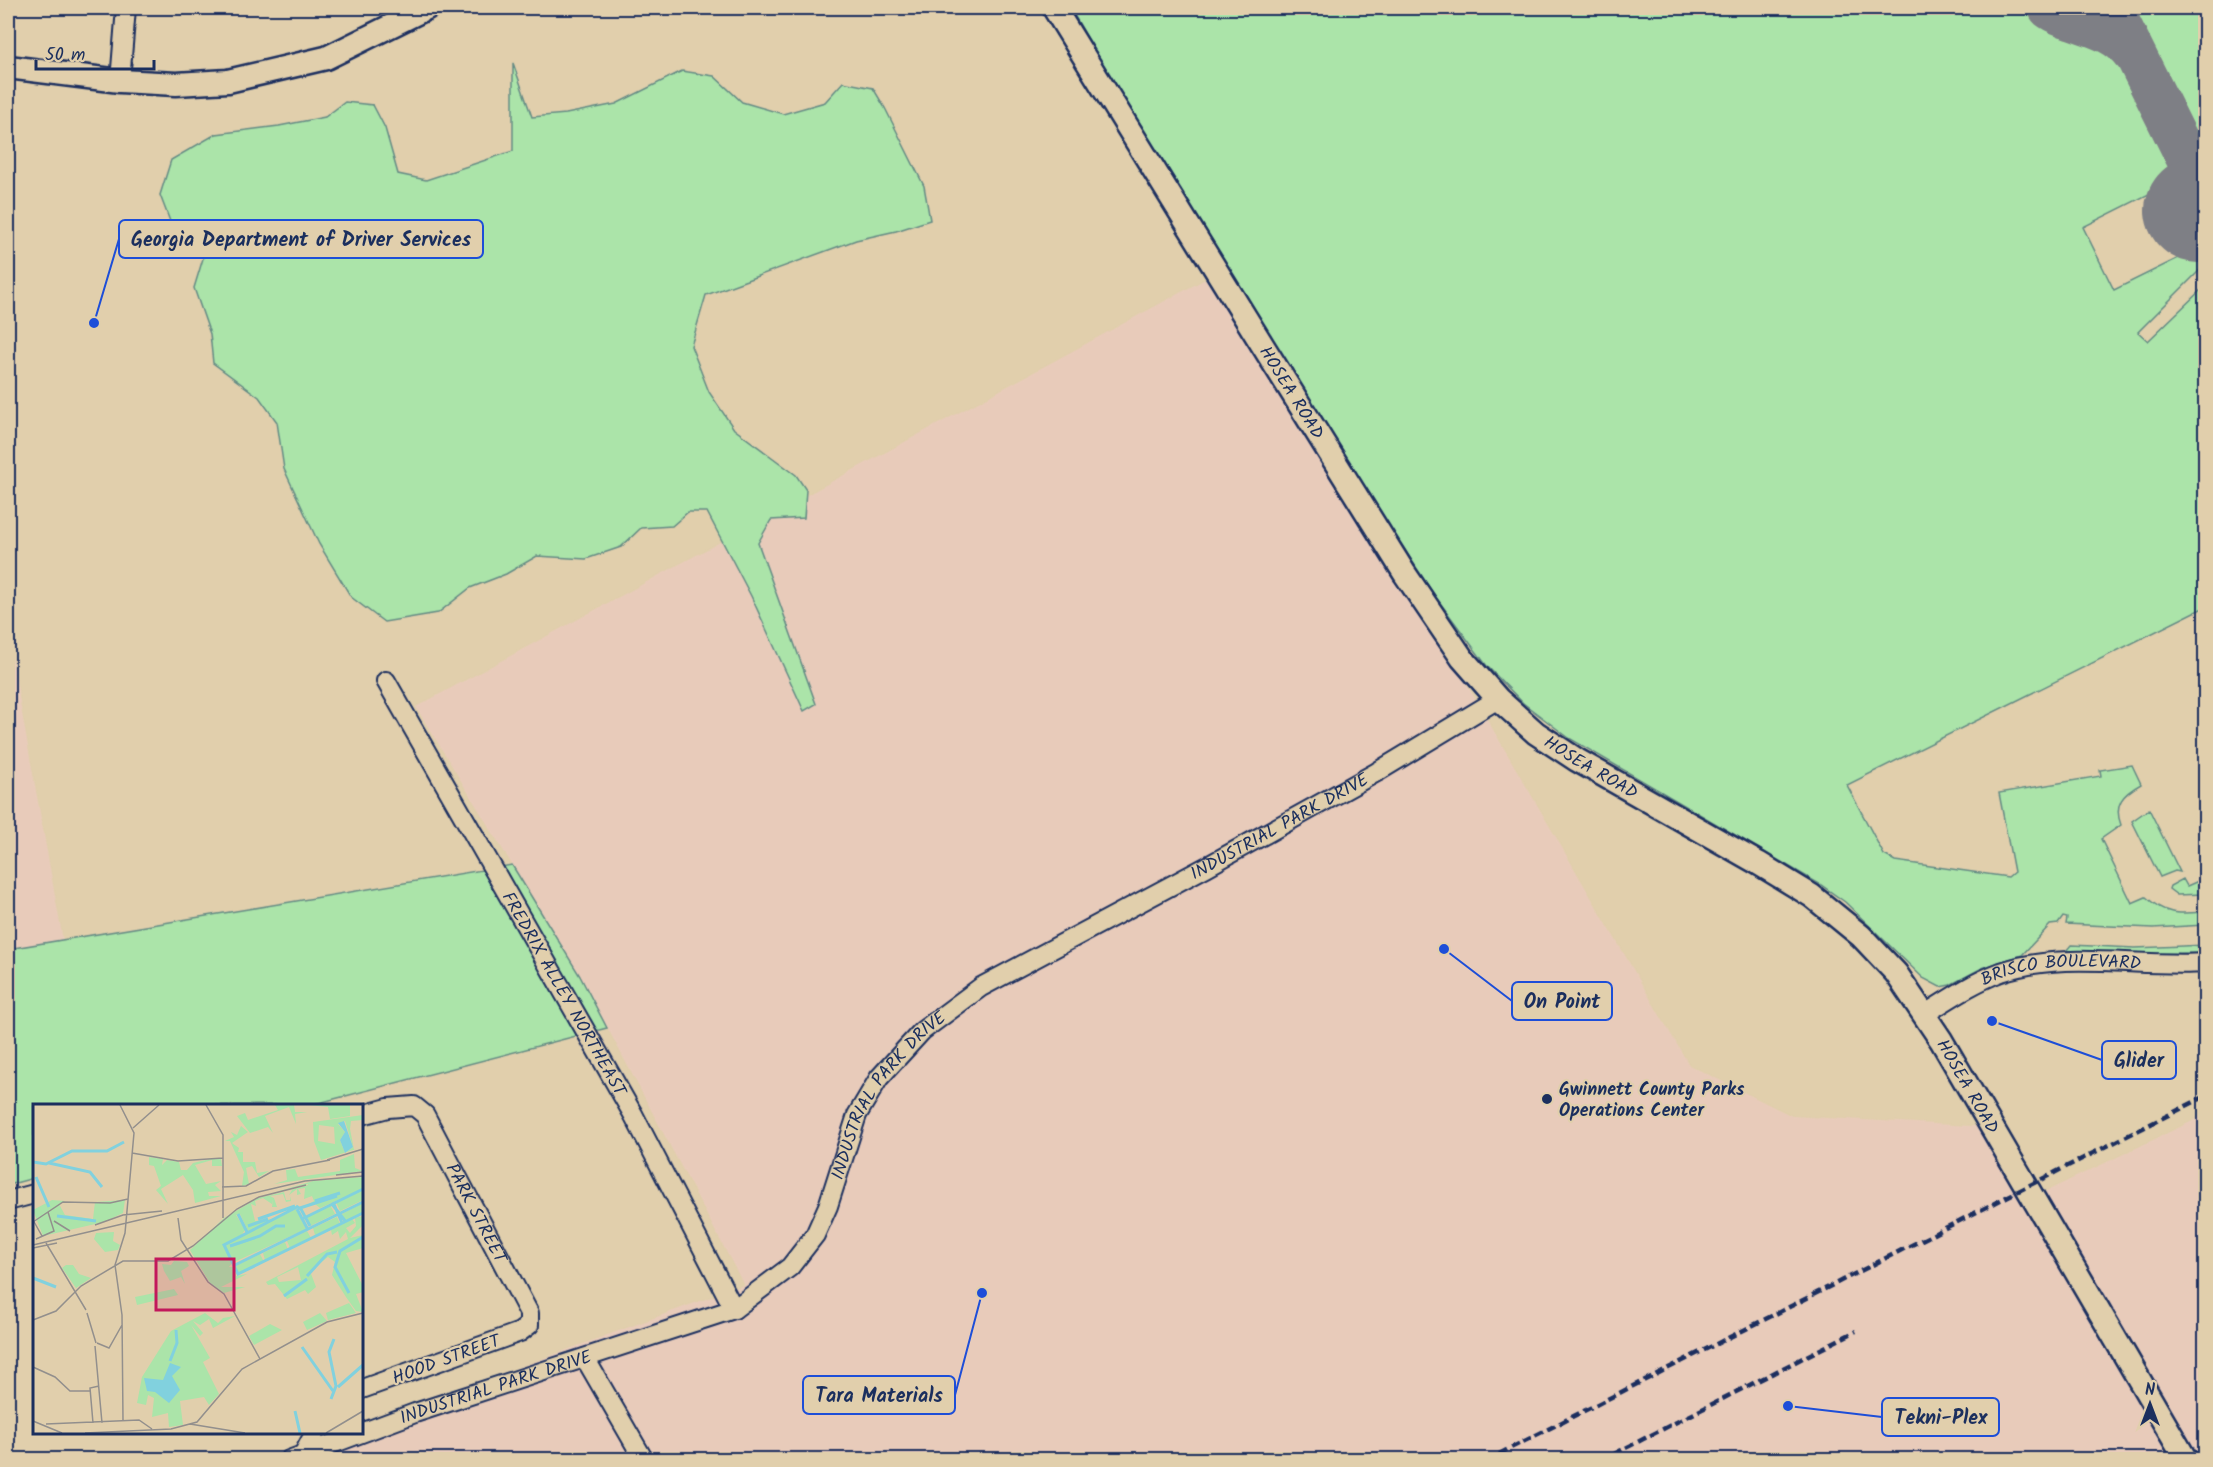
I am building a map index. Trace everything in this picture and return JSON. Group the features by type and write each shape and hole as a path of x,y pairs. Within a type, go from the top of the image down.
{"street":[{"path":"120,81 126,8"},
{"path":"8,67 120,81 176,84 228,81 326,58 427,8"},
{"name":"HOSEA ROAD","path":"1054,8 1405,574 1461,658 1498,699 1536,733 1577,760 1812,896 1861,936 1896,973 1925,1014 2186,1460"},
{"name":"FREDRIX ALLEY NORTHEAST","path":"386,681 633,1114 734,1310"},
{"name":"INDUSTRIAL PARK DRIVE","path":"363,1432 415,1413 734,1310 790,1267 815,1235 828,1206 857,1115 879,1078 922,1031 981,987 1206,867 1377,772 1498,699"},
{"name":"BRISCO BOULEVARD","path":"1925,1014 1999,973 2042,963 2081,961 2178,965 2205,963"},
{"name":"PARK STREET","path":"363,1115 388,1108 414,1106 425,1115 529,1313 530,1325"},
{"path":"8,1201 33,1194"},
{"name":"HOOD STREET","path":"363,1389 520,1332 530,1325"},
{"path":"585,1358 644,1460"},
{"path":"296,1457 313,1434"},
{"name":"INDUSTRIAL PARK DRIVE","path":"296,1457 358,1434"}],"shaded area":[{"path":"8,8 12,8 13,51 8,317"},
{"path":"1224,269 1689,1065 1792,1116 1988,1127 2030,1199 2205,1115 2205,1459 260,1460 337,1434 363,1434 363,1425 744,1285 580,976 416,707"},
{"path":"8,636 63,940 8,949"}],"green space":[{"path":"1070,8 2028,8 2035,21 2116,49 2178,176 2175,181 2083,227 2114,290 2205,245 2205,265 2138,332 2148,341 2205,286 2205,607 1847,785 1884,855 1895,861 2008,877 2014,872 1999,793 2101,776 2100,770 2132,765 2141,784 2121,800 2118,811 2121,825 2101,839 2132,903 2146,897 2167,911 2205,912 2205,925 2153,928 2066,924 2067,918 2063,917 2058,924 2050,925 2022,955 1982,968 1950,985 1940,987 1923,978 1845,902 1821,885 1569,738 1523,703 1487,666 1435,596 1287,371 1165,172"},
{"path":"2125,8 2205,8 2205,149 2185,127 2173,107"},
{"path":"513,63 532,117 566,114 616,104 682,71 714,76 742,102 783,114 825,102 843,82 873,88 924,186 930,220 856,240 706,295 691,346 709,392 734,429 796,475 806,490 804,518 771,520 758,543 816,704 804,711 751,596 707,512 688,512 672,526 641,528 621,547 586,559 537,556 506,574 470,588 438,613 384,622 351,597 319,544 284,469 277,422 259,397 213,363 210,334 194,288 205,252 176,237 160,195 171,160 216,134 279,126 325,117 345,102 373,105 385,128 398,174 426,180 513,151"},
{"path":"2149,809 2180,872 2175,871 2160,877 2132,821"},
{"path":"512,865 580,976 607,1028 315,1104 33,1104 33,1178 8,1185 8,949"},
{"path":"2205,878 2205,894 2177,895 2169,889 2170,886 2183,879 2187,886"},
{"path":"2071,945 2135,948 2206,945 2205,953 2126,954 2066,951"}],"taxiway":[{"path":"2049,8 2113,35 2133,53"},
{"path":"2112,8 2206,197"}],"runway":[{"path":"2198,210 2206,206"}],"railway":[{"path":"1487,1460 2206,1096"},
{"path":"1602,1460 1856,1331"}],"place":[{"name":"Georgia Department of Driver Services","path":"94,323"},
{"name":"On Point","path":"1444,949"},
{"name":"Glider","path":"1992,1021"},
{"name":"Gwinnett County Parks Operations Center","path":"1547,1099"},
{"name":"Tara Materials","path":"982,1293"},
{"name":"Tekni-Plex","path":"1788,1406"}]}
